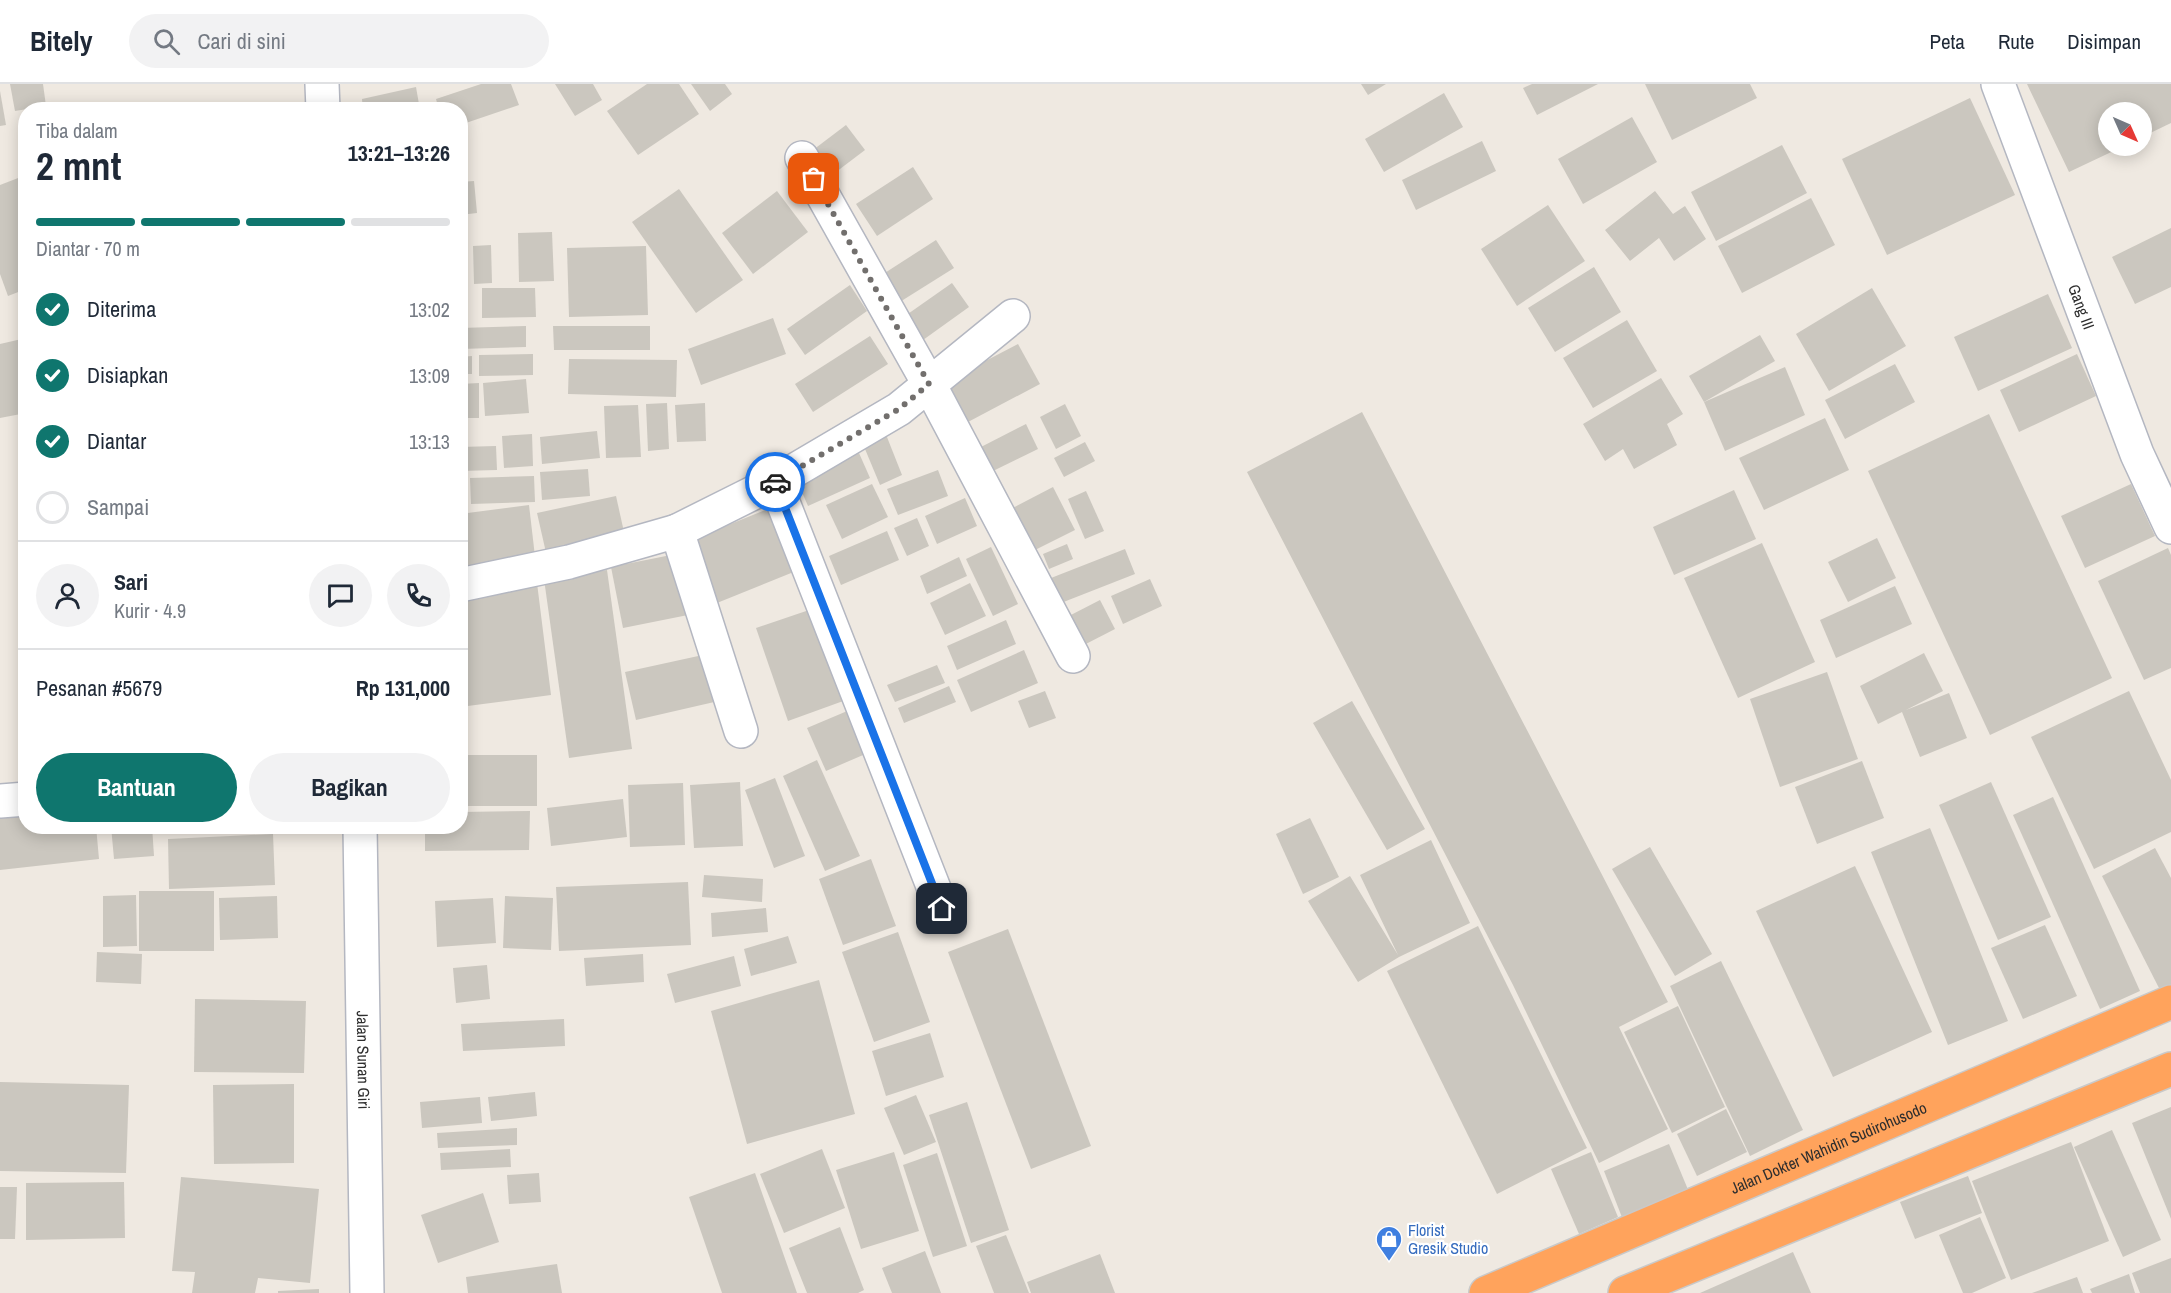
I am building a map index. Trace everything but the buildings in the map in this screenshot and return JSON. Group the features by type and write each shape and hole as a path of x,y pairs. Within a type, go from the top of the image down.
{"highway":[{"name":"Jalan Dokter Wahidin Sudirohusodo","path":"1486,1293 2171,1002"},
{"path":"1625,1293 2171,1069"}],"street":[{"path":"322,84 323,102"},
{"name":"Gang III","path":"1998,84 2137,454 2171,527"},
{"path":"802,158 929,384 1073,656"},
{"path":"468,583 569,562 677,531 775,482 899,409 1012,316"},
{"path":"775,482 942,909"},
{"path":"677,531 741,731"},
{"path":"0,801 18,800"},
{"name":"Jalan Sunan Giri","path":"360,834 367,1293"}],"way so far":[{"path":"775,482 899,409 929,384 814,179"}],"place":[{"name":"Florist Gresik Studio","path":"1389,1262"}],"route":[{"path":"775,482 942,909"}]}
